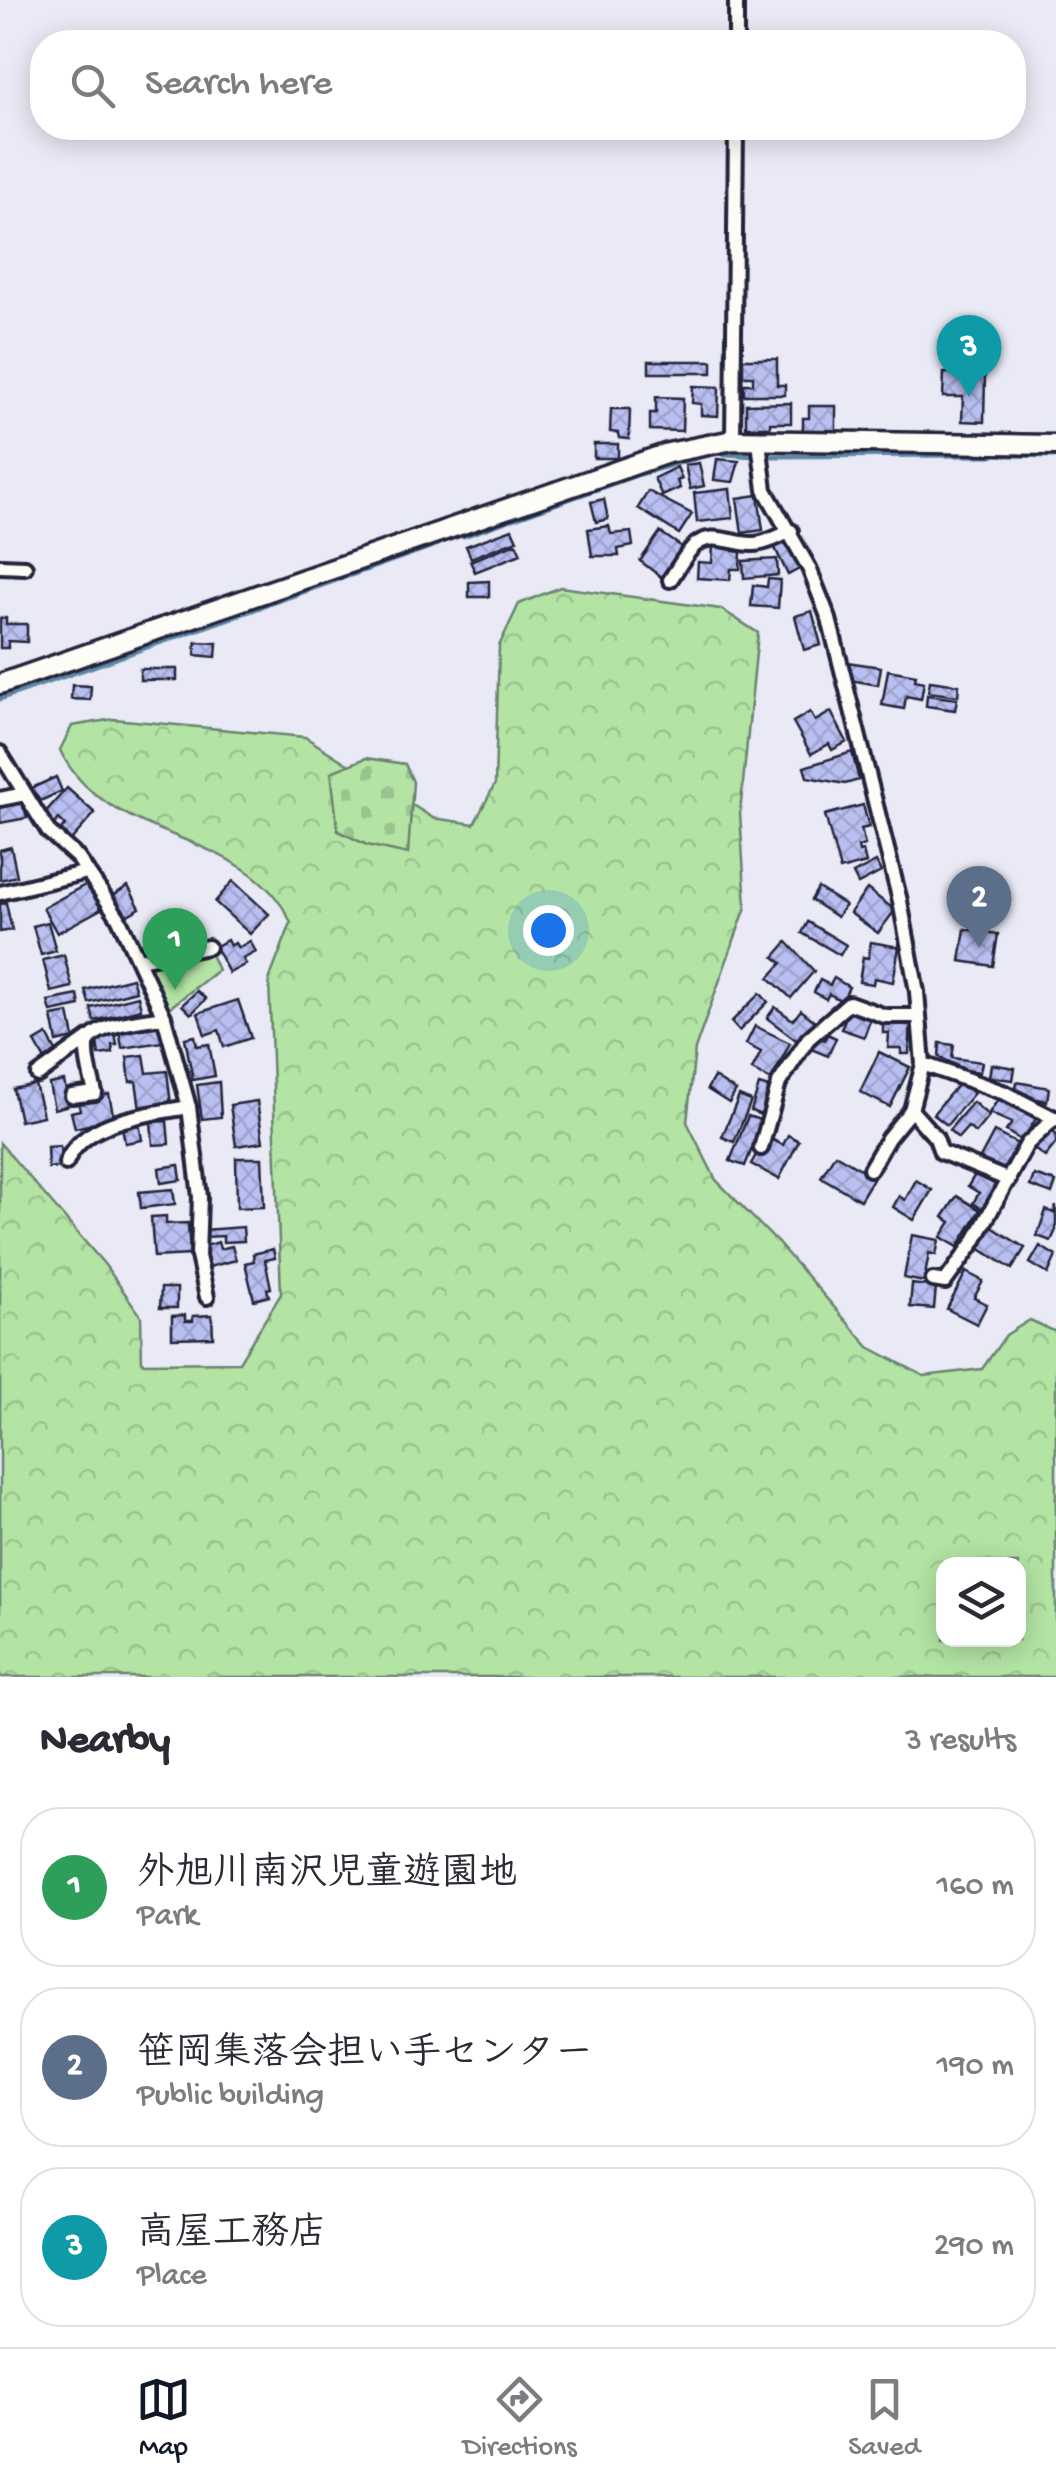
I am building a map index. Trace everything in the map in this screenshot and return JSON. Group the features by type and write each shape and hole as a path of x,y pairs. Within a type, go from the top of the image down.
{"street":[{"path":"736,0 736,30"},
{"path":"734,440 736,140"},
{"path":"0,684 668,453 734,440 1056,446"},
{"path":"759,442 765,490 810,568 828,619 900,901 917,992 923,1064 911,1110 870,1169"},
{"path":"670,580 694,545 710,538 733,539 748,545 791,531"},
{"path":"0,566 25,567"},
{"path":"0,754 48,831 78,858 118,917 164,1017 188,1107 200,1197 198,1256 207,1297"},
{"path":"0,799 25,794"},
{"path":"0,892 88,872"},
{"path":"138,960 208,947"},
{"path":"761,1148 779,1083 808,1040 849,1003 884,1016 918,1016"},
{"path":"38,1075 100,1030 164,1017"},
{"path":"72,1096 95,1094 86,1047 89,1038"},
{"path":"923,1064 1004,1093 1056,1118 1028,1144 974,1242 945,1282 933,1280"},
{"path":"66,1163 72,1148 84,1138 125,1117 188,1107"},
{"path":"911,1110 936,1138 941,1152 1009,1180"}],"green space":[{"path":"560,587 721,609 758,633 740,813 746,907 695,1049 687,1122 716,1180 777,1242 869,1347 924,1376 982,1369 1006,1335 1030,1320 1056,1332 1056,1677 0,1677 0,1143 105,1265 141,1316 142,1363 239,1362 281,1294 269,980 291,923 271,892 244,869 109,804 81,781 60,750 72,726 114,719 305,737 433,818 474,824 495,784 499,646 519,604"},
{"path":"366,758 405,764 413,782 408,854 367,845 338,831 331,772"},
{"path":"210,952 218,970 168,1009 145,966"}],"building":[{"path":"743,359 777,359 777,385 785,385 785,395 744,395 744,384 753,384 753,376 743,376"},
{"path":"649,361 712,361 712,373 649,373"},
{"path":"944,373 985,373 984,422 962,421 963,397 943,397"},
{"path":"693,386 719,387 718,416 701,415 701,404 692,403"},
{"path":"656,397 683,398 682,431 650,430 650,413 656,413"},
{"path":"791,403 791,423 746,427 746,404"},
{"path":"809,406 836,406 836,431 803,431 803,418 809,418"},
{"path":"611,409 630,409 629,439 610,432"},
{"path":"594,444 618,444 618,458 594,458"},
{"path":"717,459 739,461 733,482 714,480"},
{"path":"699,463 704,486 690,489 685,465"},
{"path":"677,467 682,479 677,481 680,488 662,496 654,478"},
{"path":"730,489 733,518 697,522 694,493"},
{"path":"648,491 692,514 679,534 638,508"},
{"path":"758,495 763,530 742,533 737,498"},
{"path":"604,499 608,519 596,522 591,502"},
{"path":"609,526 611,534 631,532 633,546 618,549 619,556 592,556 588,529"},
{"path":"512,529 517,540 471,558 466,546"},
{"path":"660,532 682,547 661,577 640,561"},
{"path":"787,539 801,568 788,575 774,546"},
{"path":"516,543 521,554 475,572 470,561"},
{"path":"713,544 733,545 733,551 741,552 740,569 731,569 730,580 697,578 698,562 712,563"},
{"path":"777,559 778,575 744,578 743,561"},
{"path":"768,579 780,580 778,608 751,606 753,585 767,587"},
{"path":"489,581 489,597 469,597 469,582"},
{"path":"812,611 821,645 804,650 795,616"},
{"path":"0,618 6,618 6,624 27,624 27,642 8,641 8,648 0,648"},
{"path":"196,642 217,643 216,657 195,655"},
{"path":"847,662 881,667 878,685 850,680"},
{"path":"140,669 177,669 177,680 140,680"},
{"path":"888,670 916,675 915,680 924,682 921,699 906,696 904,709 882,705"},
{"path":"930,681 959,685 958,696 928,692"},
{"path":"72,685 91,686 90,700 71,699"},
{"path":"927,695 957,699 955,710 926,706"},
{"path":"810,712 815,721 831,712 847,742 832,750 829,744 811,754 793,722"},
{"path":"852,752 859,780 845,784 807,777 804,767"},
{"path":"56,777 62,791 38,802 32,788"},
{"path":"67,788 95,813 71,840 61,830 65,825 59,819 53,826 42,816"},
{"path":"23,801 27,818 0,823 0,806"},
{"path":"863,805 869,827 861,829 865,845 858,847 866,863 840,870 825,815"},
{"path":"11,847 17,876 0,880 0,850"},
{"path":"876,862 881,872 858,884 853,874"},
{"path":"233,881 269,914 250,934 215,902"},
{"path":"87,884 101,909 57,933 43,908"},
{"path":"128,886 140,908 124,917 112,896"},
{"path":"818,888 845,905 837,917 811,900"},
{"path":"867,889 895,910 878,933 850,913"},
{"path":"6,903 12,930 0,932 0,904"},
{"path":"48,922 56,951 41,955 33,926"},
{"path":"808,922 846,945 840,955 802,933"},
{"path":"965,929 998,934 993,966 960,961"},
{"path":"227,940 230,946 235,943 238,948 250,941 256,952 243,959 246,964 229,973 215,947"},
{"path":"787,942 814,971 791,998 769,978 782,963 774,957"},
{"path":"871,942 899,947 893,982 874,978 873,984 859,982 863,957 868,958"},
{"path":"64,955 72,987 51,992 43,960"},
{"path":"132,978 136,991 89,1003 85,990"},
{"path":"834,978 849,987 842,1001 814,992 820,980 830,985"},
{"path":"197,991 206,999 191,1014 182,1005"},
{"path":"760,993 768,1002 739,1031 731,1022"},
{"path":"78,995 80,1006 51,1012 48,1001"},
{"path":"138,996 141,1009 94,1021 91,1008"},
{"path":"238,1000 251,1038 224,1047 219,1030 205,1035 198,1013"},
{"path":"775,1007 793,1020 801,1010 816,1022 800,1043 767,1018"},
{"path":"849,1009 871,1018 864,1037 841,1029"},
{"path":"69,1013 74,1038 57,1042 52,1016"},
{"path":"883,1020 911,1021 909,1054 901,1054 901,1048 888,1048 889,1033 883,1033"},
{"path":"160,1023 163,1042 122,1048 119,1030"},
{"path":"755,1026 790,1043 771,1080 752,1070 761,1052 746,1044"},
{"path":"115,1033 117,1045 112,1045 113,1053 99,1055 96,1036"},
{"path":"827,1034 836,1038 828,1056 811,1049 816,1037 825,1040"},
{"path":"47,1035 57,1053 45,1060 35,1042"},
{"path":"195,1036 197,1046 209,1044 215,1076 193,1080 185,1038"},
{"path":"940,1043 954,1045 952,1058 982,1062 980,1072 939,1057"},
{"path":"879,1052 910,1067 890,1107 860,1092"},
{"path":"144,1055 147,1073 167,1071 171,1105 140,1109 136,1081 130,1082 127,1057"},
{"path":"991,1064 1015,1068 1013,1080 989,1077"},
{"path":"714,1077 736,1091 729,1103 707,1089"},
{"path":"64,1081 69,1105 54,1109 49,1084"},
{"path":"219,1082 221,1117 202,1119 197,1085"},
{"path":"960,1082 974,1093 947,1125 933,1114"},
{"path":"1017,1082 1049,1088 1047,1101 1016,1089"},
{"path":"35,1084 43,1116 20,1121 13,1089"},
{"path":"759,1085 769,1088 761,1115 751,1111"},
{"path":"109,1094 114,1119 75,1128 71,1112 80,1110 78,1101"},
{"path":"739,1096 751,1101 734,1142 722,1137"},
{"path":"1000,1096 1036,1119 1022,1141 1006,1131 1012,1123 989,1113"},
{"path":"257,1101 263,1142 236,1146 230,1105"},
{"path":"973,1102 989,1116 975,1133 968,1127 958,1138 949,1130"},
{"path":"748,1116 763,1121 745,1166 730,1161"},
{"path":"167,1121 169,1144 153,1145 151,1122"},
{"path":"139,1123 142,1140 125,1143 122,1126"},
{"path":"1050,1129 1056,1134 1056,1143 1045,1157 1034,1149"},
{"path":"994,1132 1020,1145 1004,1174 979,1160"},
{"path":"788,1135 799,1141 779,1179 751,1164 757,1153 764,1156 773,1140 783,1145"},
{"path":"60,1146 61,1167 48,1168 47,1147"},
{"path":"835,1154 874,1177 860,1200 821,1177"},
{"path":"236,1158 262,1158 264,1207 237,1208"},
{"path":"179,1165 181,1180 161,1183 159,1168"},
{"path":"976,1173 997,1186 983,1209 973,1203 979,1193 968,1186"},
{"path":"1034,1175 1056,1182 1052,1194 1030,1186"},
{"path":"916,1180 932,1190 914,1220 893,1207 899,1196 905,1200"},
{"path":"173,1189 175,1204 141,1208 139,1192"},
{"path":"957,1196 980,1210 958,1247 941,1237 951,1222 943,1217"},
{"path":"1056,1206 1056,1230 1051,1241 1037,1236 1046,1210 1054,1213"},
{"path":"166,1216 166,1224 188,1223 190,1255 154,1257 151,1217"},
{"path":"243,1227 244,1241 223,1242 223,1236 205,1237 204,1230"},
{"path":"992,1227 1025,1248 1012,1269 979,1248"},
{"path":"912,1235 939,1240 936,1255 929,1253 924,1282 904,1278"},
{"path":"218,1242 220,1249 232,1246 236,1260 205,1268 200,1248"},
{"path":"1040,1246 1056,1256 1048,1274 1030,1263"},
{"path":"273,1249 275,1258 265,1260 269,1296 254,1300 245,1263 254,1261 253,1254"},
{"path":"966,1272 983,1281 974,1298 987,1304 977,1324 947,1309"},
{"path":"912,1284 936,1287 934,1309 910,1307"},
{"path":"161,1288 177,1288 177,1308 160,1308"},
{"path":"185,1315 185,1321 193,1321 193,1316 212,1315 213,1337 172,1338 172,1316"}],"waterway":[{"path":"464,536 640,474 713,453 753,456"},
{"path":"767,456 991,455"},
{"path":"1007,455 1056,456"},
{"path":"0,699 439,544"}],"place":[{"name":"高屋工務店","path":"969,397"},
{"name":"笹岡集落会担い手センター","path":"979,948"},
{"name":"外旭川南沢児童遊園地","path":"175,990"}]}
